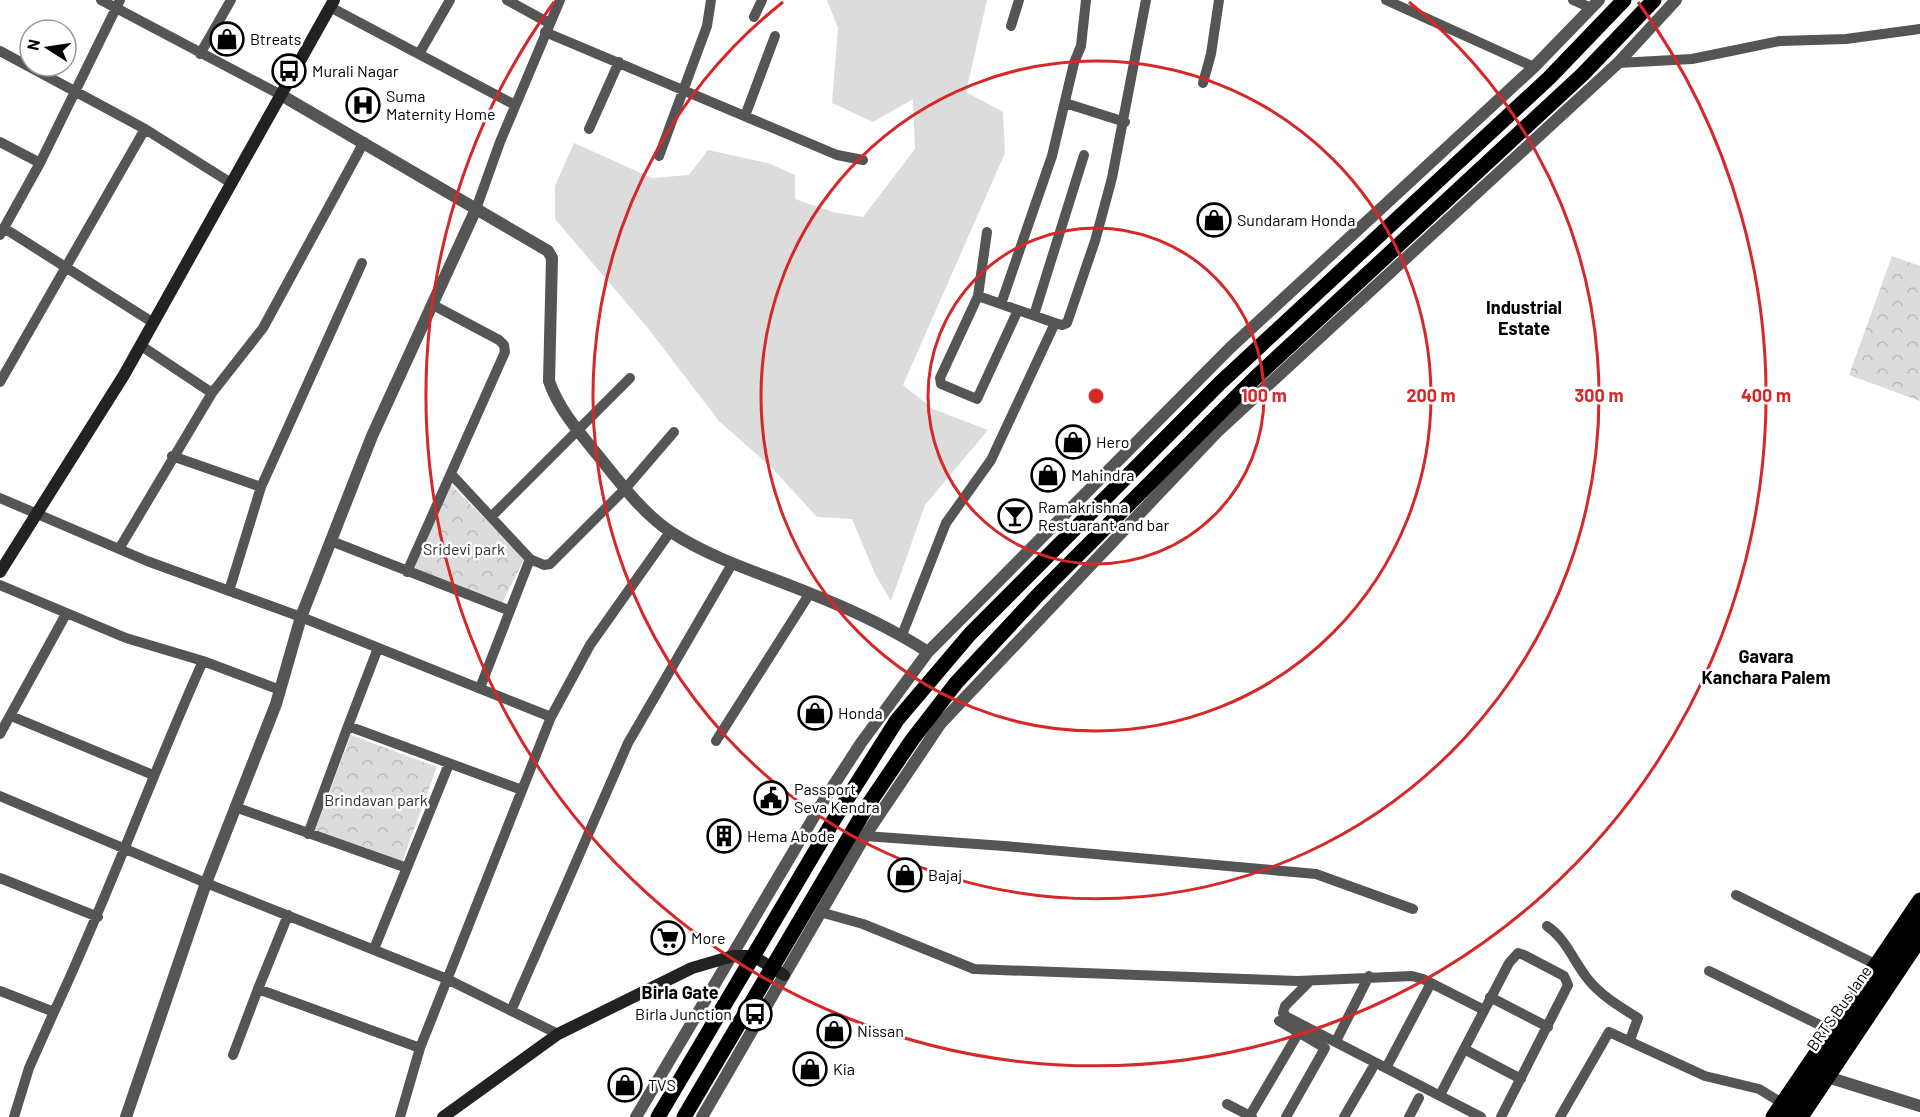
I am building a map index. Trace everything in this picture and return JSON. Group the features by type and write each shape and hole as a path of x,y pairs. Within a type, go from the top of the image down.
{"main road":[{"path":"658,1117 835,818 897,720 970,633 1221,383 1549,78 1624,0"},
{"path":"684,1117 778,971 888,775 929,716 989,645 1255,378 1583,74 1654,0"},
{"path":"0,572 124,375 332,3"},
{"path":"1801,1117 1830,1030 1920,900"},
{"name":"BRTS Bus lane","path":"1816,1072 1920,920"},
{"path":"1773,1117 1784,1110 1816,1072 1920,939"},
{"path":"443,1117 558,1034 692,969 733,956 753,956 778,971"}],"street":[{"path":"101,0 118,4 200,54 281,95 541,247 552,258 549,381 558,402 625,489 670,532 732,564 810,593 902,635 928,652"},
{"path":"200,54 231,0"},
{"path":"419,54 450,0"},
{"path":"507,0 547,27 619,62 837,155 863,160"},
{"path":"126,1117 206,883 280,690 302,616 372,436 476,209 515,105 560,0"},
{"path":"659,156 708,26 711,0"},
{"path":"754,17 762,0"},
{"path":"1011,26 1019,0"},
{"path":"1001,304 1052,156 1074,63 1081,46 1086,0"},
{"path":"978,296 1055,323 1062,325 1066,323 1091,251 1125,122 1146,0"},
{"path":"1203,83 1211,54 1219,0"},
{"path":"1386,0 1534,67"},
{"path":"1573,0 1595,4"},
{"path":"702,1117 778,971 820,912 865,836 940,723 1217,432 1618,63 1676,0"},
{"path":"332,3 419,54 515,105"},
{"path":"118,4 40,163 2,231 66,267 152,322"},
{"path":"636,1117 824,800 861,743 928,652 1230,348 1534,67 1595,4"},
{"path":"1618,63 1692,59 1780,41 1846,39 1920,29"},
{"path":"745,116 775,36"},
{"path":"0,51 145,129 231,183"},
{"path":"589,129 619,62"},
{"path":"1065,103 1125,122"},
{"path":"0,382 145,129"},
{"path":"0,142 40,163"},
{"path":"119,549 172,456 212,393 263,328 364,142"},
{"path":"1034,315 1084,155"},
{"path":"987,232 978,296 940,381 944,386 974,399 980,395 1018,310"},
{"path":"229,591 261,486 362,263"},
{"path":"407,572 505,352 504,345 433,305"},
{"path":"902,635 945,523 991,460 1055,323"},
{"path":"140,345 212,393"},
{"path":"491,517 630,378"},
{"path":"451,474 530,559 544,565 550,564 625,489 674,432"},
{"path":"172,456 261,486"},
{"path":"0,498 119,549 302,616 551,717"},
{"path":"400,1117 420,1048 551,717 590,645 670,532"},
{"path":"331,542 508,610"},
{"path":"480,688 508,610 530,559"},
{"path":"511,1011 628,743 732,564"},
{"path":"0,585 126,638 203,661 280,690"},
{"path":"716,741 810,593"},
{"path":"0,734 66,614"},
{"path":"308,834 378,648"},
{"path":"14,1117 29,1068 98,917 153,775 203,661"},
{"path":"11,716 153,775"},
{"path":"348,726 522,790"},
{"path":"374,950 449,764"},
{"path":"0,796 206,883 447,979 558,1034"},
{"path":"235,807 407,868"},
{"path":"865,836 1316,874 1413,909"},
{"path":"0,878 98,917"},
{"path":"1736,895 1877,965"},
{"path":"820,912 863,924 974,969 1310,981 1369,976 1412,976 1484,1010"},
{"path":"233,1055 288,915"},
{"path":"1547,926 1559,934 1593,985 1638,1018 1630,1040"},
{"path":"1440,1095 1512,957 1518,953 1524,955 1568,980 1567,991 1501,1117"},
{"path":"1709,971 1830,1030"},
{"path":"1336,1041 1369,976"},
{"path":"1310,981 1285,1006 1283,1013 1481,1117"},
{"path":"1386,1068 1431,983"},
{"path":"258,989 420,1048"},
{"path":"0,991 54,1012"},
{"path":"1490,997 1548,1027"},
{"path":"1279,1021 1325,1048 1286,1117"},
{"path":"1227,1104 1250,1117 1299,1032"},
{"path":"1560,1117 1607,1034 1613,1032 1704,1076 1759,1089 1784,1110"},
{"path":"1464,1049 1521,1079"},
{"path":"1344,1117 1372,1069"},
{"path":"1816,1072 1920,1106"},
{"path":"1409,1117 1419,1098"}],"green space":[{"path":"827,0 987,0 966,92 1003,112 1005,153 903,385 933,409 988,430 925,505 891,601 875,574 852,519 817,517 772,468 719,421 647,327 555,219 555,186 574,143 652,178 689,175 708,150 768,163 795,175 795,199 833,212 863,217 915,149 913,99 873,122 832,103 838,28"},
{"path":"1892,256 1920,266 1920,401 1849,375"},
{"name":"Sridevi park","path":"450,484 525,558 502,603 414,570"},
{"name":"Brindavan park","path":"351,735 437,767 401,865 314,832"}],"place":[{"name":"Btreats","path":"227,39"},
{"name":"Murali Nagar","path":"289,71"},
{"name":"Suma Maternity Home","path":"363,105"},
{"name":"Sundaram Honda","path":"1214,220"},
{"name":"Hero","path":"1073,442"},
{"name":"Mahindra","path":"1048,475"},
{"name":"Ramakrishna Restuarant and bar","path":"1015,516"},
{"name":"Honda","path":"815,713"},
{"name":"Passport Seva Kendra","path":"771,798"},
{"name":"Hema Abode","path":"724,836"},
{"name":"Bajaj","path":"905,875"},
{"name":"More","path":"668,938"},
{"name":"Birla Junction","path":"755,1014"},
{"name":"Nissan","path":"834,1031"},
{"name":"Kia","path":"810,1069"},
{"name":"TVS","path":"625,1085"}],"district":[{"name":"Industrial Estate","path":"1524,318"},
{"name":"Gavara Kanchara Palem","path":"1766,667"},
{"name":"Birla Gate","path":"680,993"}]}
